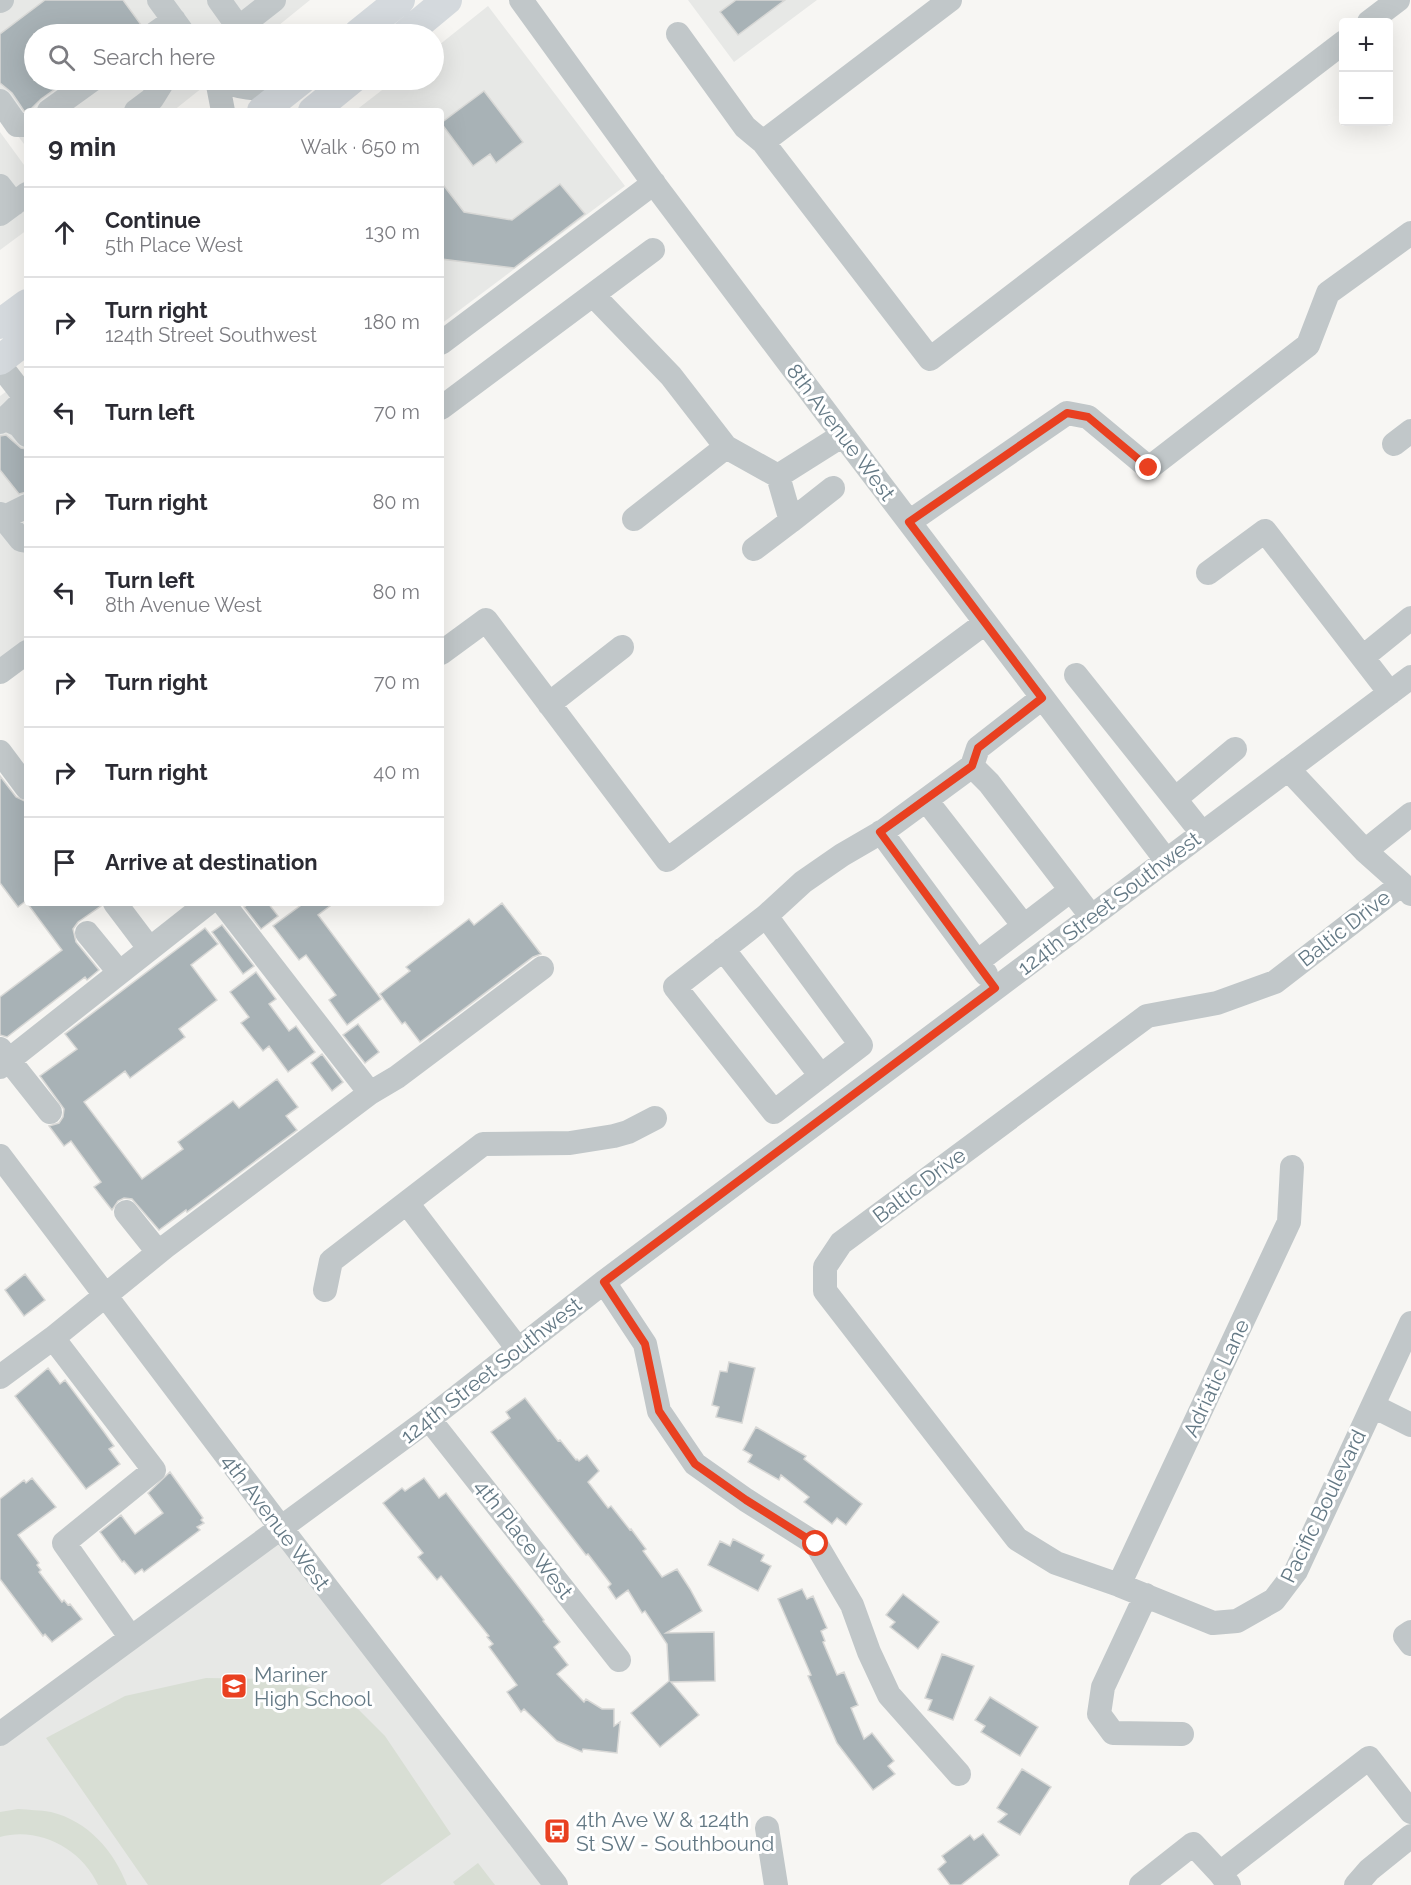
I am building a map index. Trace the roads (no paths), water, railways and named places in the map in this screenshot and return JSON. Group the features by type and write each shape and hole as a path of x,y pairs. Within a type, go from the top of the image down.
{"main road":[{"path":"370,24 400,0"},
{"path":"418,24 447,0"},
{"path":"266,108 288,90"},
{"path":"317,108 339,90"},
{"path":"0,324 24,306"},
{"path":"0,362 24,342"}],"street":[{"path":"159,0 177,24"},
{"path":"219,0 231,24"},
{"path":"244,24 274,0"},
{"name":"8th Avenue West","path":"520,0 843,435 1166,860"},
{"path":"763,141 950,0"},
{"path":"1374,18 1398,0"},
{"path":"678,34 745,127 763,141 930,359 1339,46"},
{"path":"53,108 78,90"},
{"path":"140,108 152,99 158,90"},
{"path":"219,90 222,108"},
{"path":"0,101 17,125 24,125"},
{"path":"444,341 654,183"},
{"path":"909,522 1067,413 1088,417 1149,468 1308,345 1328,293 1411,233"},
{"path":"444,406 653,250"},
{"path":"593,295 670,376 726,447 778,476 792,521"},
{"path":"0,362 24,395"},
{"path":"24,401 3,420 20,425 24,431"},
{"path":"778,476 843,435"},
{"path":"634,519 726,447"},
{"path":"754,549 832,488"},
{"path":"24,507 2,516 21,540 24,540"},
{"path":"1208,573 1265,531 1390,693"},
{"path":"1363,657 1411,618"},
{"path":"444,651 486,620 667,860 985,623"},
{"path":"549,704 622,647"},
{"path":"0,672 24,654"},
{"path":"1076,675 1202,833"},
{"name":"124th Street Southwest","path":"0,1734 429,1419 604,1282 1411,677"},
{"path":"793,1140 774,1112 675,987 766,916 803,882 880,832 972,766 978,748 1042,698"},
{"path":"1175,799 1235,749"},
{"path":"0,752 24,784"},
{"path":"972,766 989,783 1090,916"},
{"path":"1288,769 1365,851 1407,889"},
{"path":"926,800 1024,926"},
{"path":"1365,851 1411,814"},
{"path":"880,832 995,988"},
{"name":"Baltic Drive","path":"1119,1584 1056,1563 1017,1539 825,1291 825,1267 841,1243 1147,1016 1217,1003 1275,982 1407,889"},
{"path":"977,962 1071,890"},
{"path":"117,906 149,948"},
{"path":"50,1113 3,1059 204,906"},
{"path":"225,906 370,1093"},
{"path":"766,916 883,1072"},
{"path":"87,933 119,972"},
{"path":"723,949 821,1076"},
{"path":"0,1377 53,1338 158,1252 542,968"},
{"path":"774,1112 861,1045"},
{"path":"325,1290 331,1261 483,1144 570,1143 628,1132 655,1118"},
{"name":"4th Avenue West","path":"0,1156 280,1528 556,1885"},
{"name":"Adriatic Lane","path":"1119,1584 1289,1222 1292,1167"},
{"path":"407,1203 518,1349"},
{"path":"126,1212 158,1252"},
{"path":"604,1282 645,1344 659,1411 695,1464 746,1500 816,1544 852,1605 869,1652 889,1695 959,1774"},
{"name":"Pacific Boulevard","path":"1119,1584 1213,1623 1238,1622 1274,1600 1296,1571 1411,1323"},
{"path":"53,1338 154,1470 64,1543 131,1638"},
{"path":"1373,1406 1411,1425"},
{"name":"4th Place West","path":"429,1419 619,1660"},
{"path":"1146,1595 1103,1687 1099,1714 1113,1732 1182,1734"},
{"path":"1411,1632 1405,1636 1411,1644"},
{"path":"1141,1885 1193,1844 1224,1879 1369,1758 1411,1812"},
{"path":"767,1828 776,1885"},
{"path":"1356,1885 1369,1870 1411,1836"}],"place":[{"name":"Mariner High School","path":"234,1686"},
{"name":"4th Ave W & 124th St SW - Southbound","path":"557,1831"}]}
